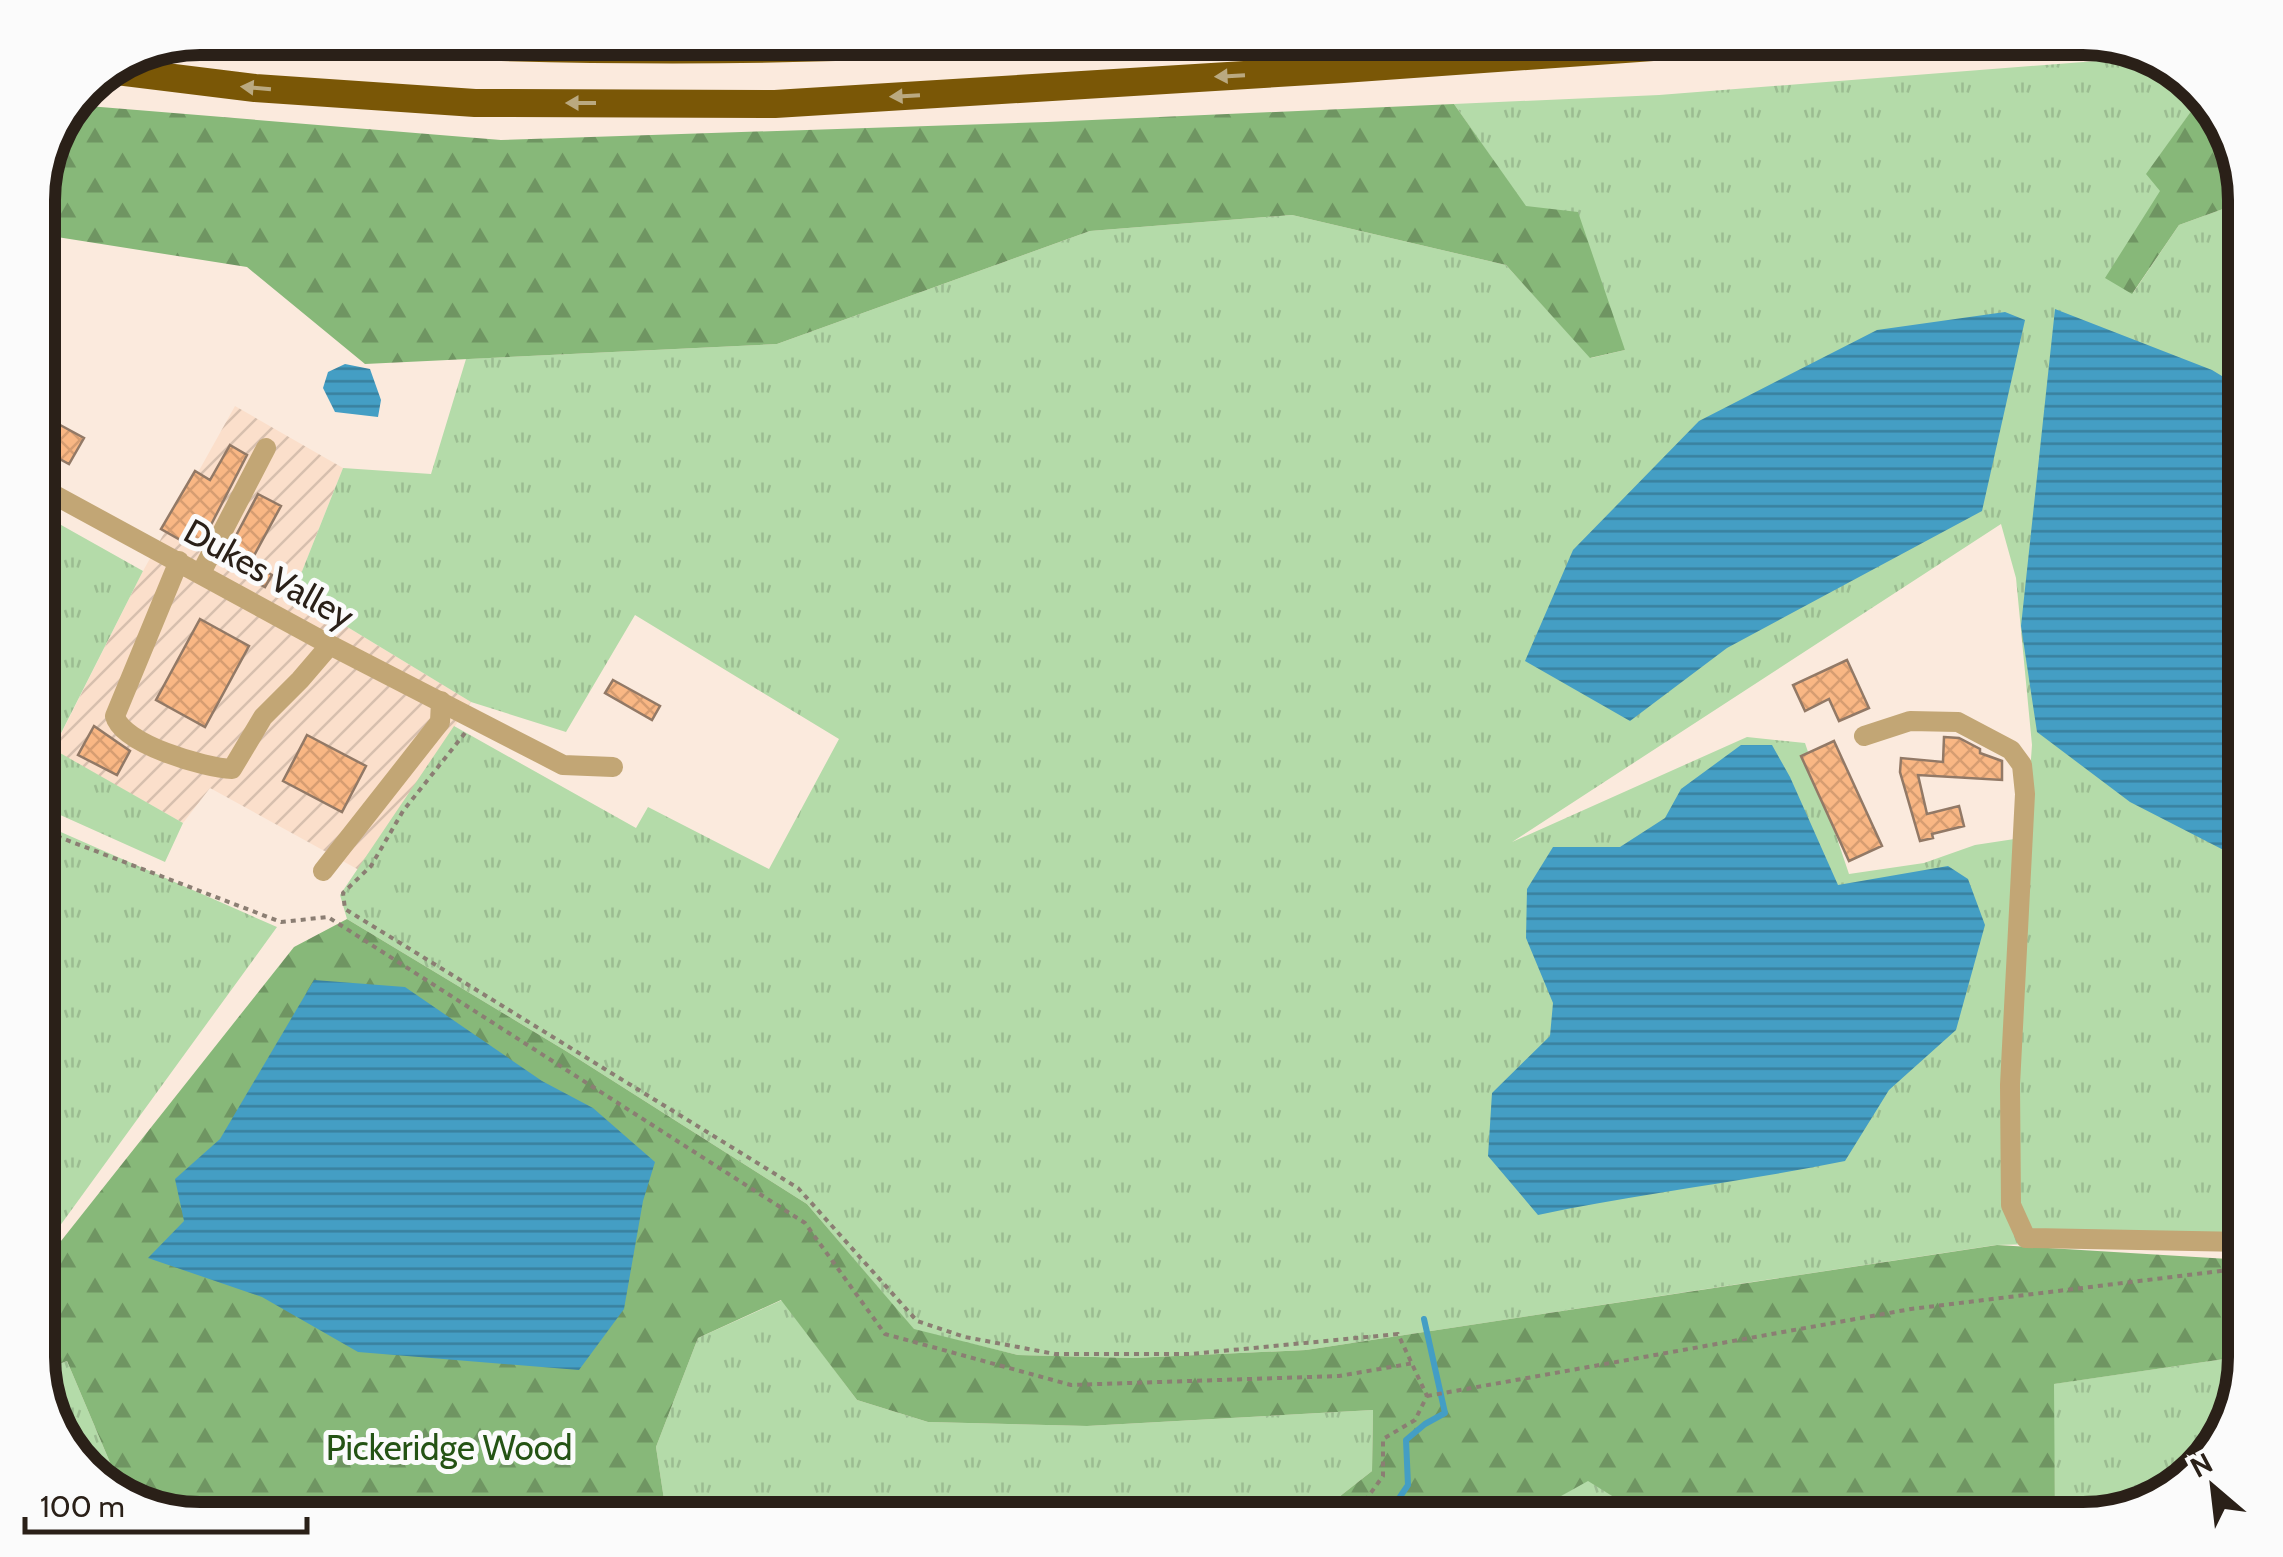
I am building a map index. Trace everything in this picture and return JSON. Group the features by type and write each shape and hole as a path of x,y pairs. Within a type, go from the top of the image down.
{"highway":[{"path":"129,73 255,88 475,103 775,104 1541,55"}],"street":[{"path":"201,574 266,448"},
{"name":"Dukes Valley","path":"55,495 330,645 563,765 613,767"},
{"path":"179,561 116,716 122,728 177,758 232,769 262,718 330,645"},
{"path":"323,871 440,722 441,701"},
{"path":"1864,736 1910,721 1958,722 2011,750 2022,765 2025,794 2010,1085 2011,1205 2026,1238 2228,1242"}],"path":[{"path":"470,719 462,740 403,811 371,866 343,894 344,909 798,1188 917,1321 984,1342 1055,1354 1191,1354 1398,1334 1427,1396 1415,1420 1383,1439 1383,1476 1365,1502"},
{"path":"55,836 281,922 328,917 805,1223 885,1334 1070,1386 1338,1376 1414,1363"},
{"path":"1427,1396 1910,1310 2228,1270"}],"shaded area":[{"path":"235,406 343,468 293,594 471,702 359,870 210,788 183,823 55,751 143,571"}],"green space":[{"path":"2118,59 2164,79 2194,107 2147,174 2161,191 2133,293 2179,225 2228,207 2228,1238 1996,1245 1306,1350 1133,1358 1018,1355 914,1330 807,1204 566,1051 347,919 340,895 454,726 636,828 648,807 769,869 839,739 635,615 566,732 471,702 293,594 343,468 431,474 466,359 777,344 1090,231 1292,215 1506,265 1591,358 1625,350 1454,104 1659,95","holes":["2001,524 2016,578 2032,745 2005,1118 2021,838 1975,845 1924,863 1849,874 1805,743 1747,737 1512,842"]},
{"path":"1454,104 1526,206 1578,212 1625,350 1590,358 1506,265 1292,215 1090,231 777,344 365,364 247,267 55,237 55,190 60,162 70,136 90,106 501,140"},
{"path":"2194,107 2217,144 2227,181 2228,207 2179,225 2132,294 2105,278 2160,191 2146,174"},
{"path":"55,522 143,571 55,745"},
{"path":"55,750 183,823 165,862 55,813"},
{"path":"55,829 277,927 55,1233"},
{"name":"Pickeridge Wood","path":"347,919 566,1051 807,1204 914,1329 1018,1355 1133,1358 1306,1350 1997,1245 2228,1259 2228,1359 2054,1384 2055,1502 1622,1502 1588,1481 1550,1502 1333,1502 1372,1471 1373,1410 1087,1426 928,1422 857,1400 781,1300 698,1338 656,1447 664,1502 200,1502 162,1497 136,1487 114,1472 67,1361 55,1366 55,1249 294,947"},
{"path":"782,1300 857,1400 928,1422 1087,1426 1373,1410 1372,1471 1333,1502 664,1502 656,1447 698,1338"},
{"path":"2228,1358 2223,1395 2205,1437 2163,1437 2163,1478 2121,1497 2055,1502 2053,1384"},
{"path":"67,1361 120,1479 97,1460 74,1430 60,1395 55,1366"},
{"path":"1588,1480 1622,1502 1550,1502"}],"water":[{"path":"2055,309 2228,380 2228,852 2130,802 2037,732 2021,626"},
{"path":"2005,312 2025,320 1982,511 1727,648 1630,721 1525,661 1573,550 1699,421 1877,330"},
{"path":"345,364 370,369 381,400 378,417 335,412 323,388 328,372"},
{"path":"1741,745 1772,745 1838,885 1948,866 1968,879 1985,925 1956,1030 1889,1090 1845,1161 1538,1215 1488,1156 1492,1093 1550,1036 1553,1003 1526,938 1527,889 1553,847 1620,847 1665,818 1681,789"},
{"path":"314,980 405,987 542,1081 593,1108 655,1162 643,1201 624,1309 579,1370 358,1352 262,1297 148,1258 184,1221 175,1179 220,1139"}],"building":[{"path":"55,422 84,438 69,464 55,456"},
{"path":"230,445 247,455 198,550 161,529 195,471 210,480"},
{"path":"258,494 281,506 250,563 272,575 265,587 221,564"},
{"path":"200,619 249,646 205,727 156,700"},
{"path":"1847,660 1869,708 1839,721 1829,699 1805,711 1793,685"},
{"path":"613,680 660,706 652,720 605,693"},
{"path":"94,726 130,751 117,775 78,755"},
{"path":"307,735 366,766 342,812 283,781"},
{"path":"1944,737 1959,738 1980,749 1980,753 2002,761 2002,780 1918,775 1927,814 1959,806 1964,826 1920,841 1900,772 1901,758 1943,762"},
{"path":"1834,741 1882,846 1849,861 1801,756"}],"waterway":[{"path":"1396,1502 1408,1485 1406,1440 1445,1413 1424,1319"}]}
